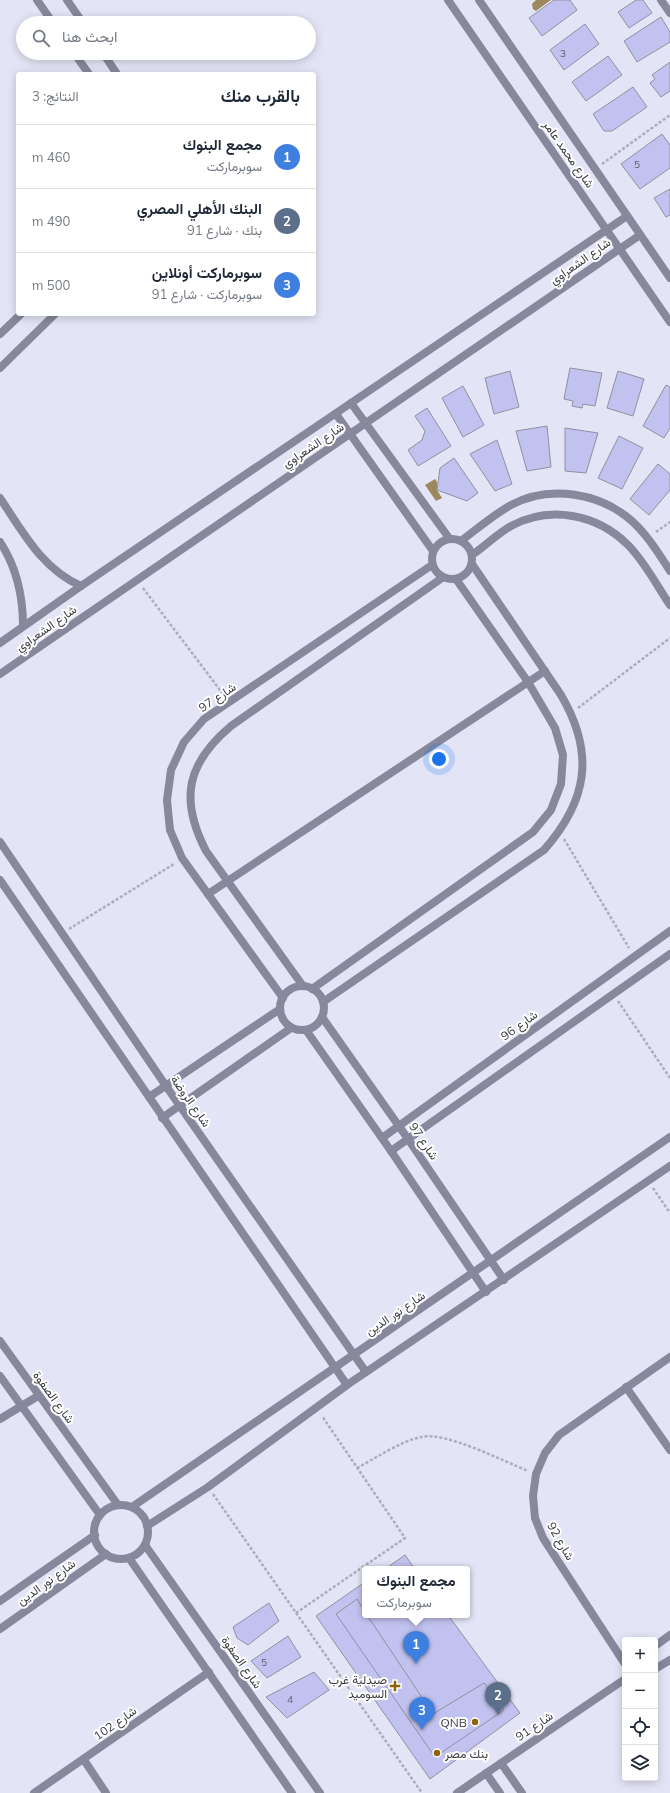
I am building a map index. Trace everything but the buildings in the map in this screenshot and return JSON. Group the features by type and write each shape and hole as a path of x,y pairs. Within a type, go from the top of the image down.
{"street":[{"path":"37,0 48,16"},
{"path":"67,0 77,16"},
{"name":"شارع محمد عامر","path":"448,0 670,322"},
{"name":"شارع محمد عامر","path":"479,0 670,278"},
{"path":"661,0 670,13"},
{"path":"79,60 88,72"},
{"path":"108,60 116,72"},
{"name":"شارع الشعراوي","path":"0,643 81,586 336,414 351,402 627,216"},
{"name":"شارع الشعراوي","path":"0,674 136,579 350,434 640,234"},
{"path":"0,334 19,316"},
{"path":"0,368 53,316"},
{"path":"303,986 226,881 206,851 195,830 190,806 192,783 199,761 213,741 230,726 442,578 456,579 466,574 472,564 472,555 468,547 461,541 450,538 351,402"},
{"path":"336,414 433,551"},
{"path":"461,541 511,505 531,497 553,494 574,495 602,503 616,509 633,522 648,539 670,571"},
{"path":"0,498 38,555 60,574 81,586"},
{"path":"472,555 510,527 525,520 557,514 578,517 604,526 629,547 670,605"},
{"path":"442,578 434,570 432,564 433,551 437,545 450,538"},
{"path":"0,542 12,563 19,585 23,626"},
{"name":"شارع 97","path":"283,998 182,858 170,830 169,823 167,800 171,770 184,742 204,719 230,703 432,564"},
{"path":"323,1002 544,850 560,831 572,810 581,780 582,761 580,736 571,712 472,564"},
{"path":"312,989 533,832 551,810 561,784 562,755 555,728 528,682 456,579"},
{"path":"208,894 545,671"},
{"name":"شارع الروضة","path":"0,842 166,1086 366,1372"},
{"path":"0,880 162,1118 347,1385"},
{"name":"شارع 96","path":"382,1138 670,931"},
{"path":"391,1151 670,954"},
{"path":"303,986 312,989 319,995 323,1002 322,1017 316,1026 306,1030 291,1028 283,1020 280,1009 283,998 291,989 303,986"},
{"path":"149,1098 280,1009"},
{"name":"شارع 97","path":"322,1017 408,1139 504,1280"},
{"path":"162,1118 291,1028"},
{"path":"306,1030 391,1151 486,1292"},
{"name":"شارع نور الدين","path":"132,1507 670,1138"},
{"path":"147,1526 208,1487 347,1385 670,1166"},
{"name":"شارع الصفوة","path":"0,1341 38,1396 118,1505"},
{"name":"شارع 92","path":"622,1659 543,1538 534,1510 533,1496 536,1474 545,1453 559,1435 670,1357"},
{"path":"0,1376 100,1515"},
{"path":"626,1387 670,1450"},
{"path":"0,1420 38,1396"},
{"path":"118,1505 132,1507 142,1515 147,1526 148,1532 145,1545 141,1551 129,1558 117,1559 106,1554 98,1545 95,1528 100,1515 112,1507 118,1505"},
{"name":"شارع نور الدين","path":"0,1602 95,1534"},
{"name":"شارع الصفوة","path":"145,1545 320,1793"},
{"name":"شارع نور الدين","path":"0,1629 106,1554"},
{"path":"129,1558 292,1793"},
{"path":"658,1644 670,1635"},
{"path":"658,1667 670,1660"},
{"name":"شارع 102","path":"34,1793 84,1760 209,1672"},
{"name":"شارع 91","path":"457,1793 622,1681"},
{"path":"84,1760 106,1793"},
{"path":"501,1763 522,1793"},
{"path":"486,1773 500,1793"}],"path":[{"path":"595,169 670,116"},
{"path":"648,539 670,522"},
{"path":"136,579 230,703"},
{"path":"571,712 670,638"},
{"path":"560,831 634,956"},
{"path":"62,933 182,858"},
{"path":"613,994 670,1078"},
{"path":"648,1181 670,1213"},
{"path":"316,1408 405,1538 364,1566"},
{"path":"357,1468 413,1439 430,1436 446,1438 536,1474"},
{"path":"208,1487 422,1793"},
{"path":"296,1612 362,1567"}],"shaded area":[{"path":"536,0 551,0 536,11 533,9 532,4"},
{"path":"435,479 437,482 437,490 442,498 436,501 425,485"}],"place":[{"name":"مجمع البنوك","path":"416,1664"},
{"name":"صيدلية غرب السوميد","path":"395,1686"},
{"name":"البنك الأهلي المصري","path":"498,1715"},
{"name":"QNB","path":"475,1722"},
{"name":"سوبرماركت أونلاين","path":"422,1730"},
{"name":"بنك مصر","path":"437,1753"}]}
